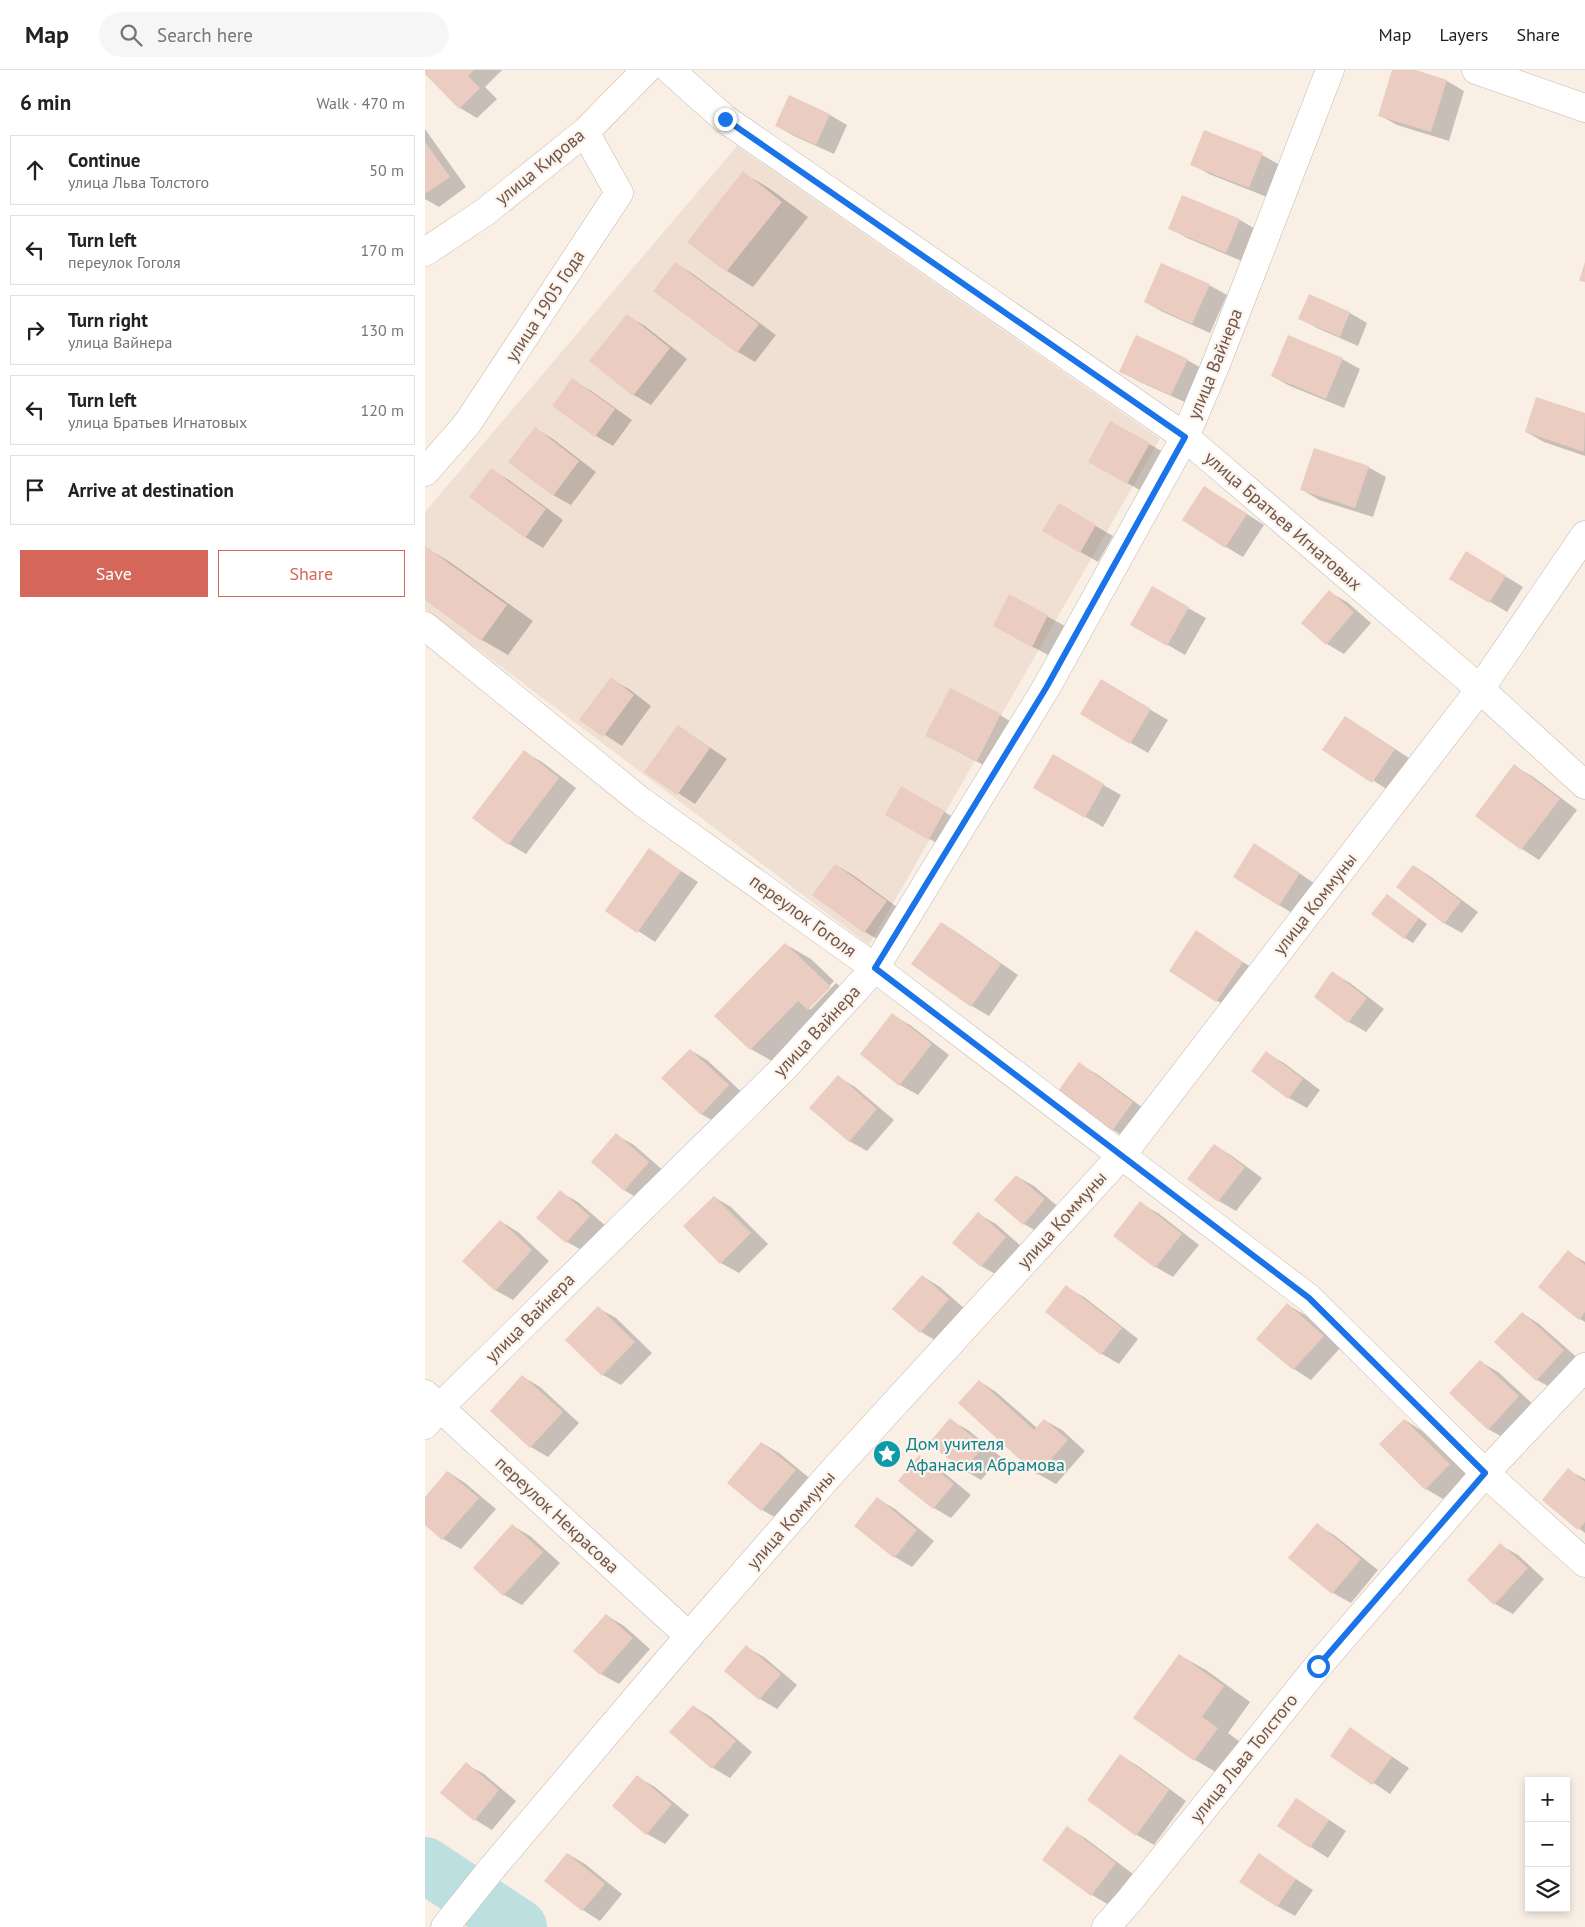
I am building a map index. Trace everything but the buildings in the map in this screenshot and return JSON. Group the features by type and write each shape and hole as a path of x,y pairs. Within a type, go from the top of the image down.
{"street":[{"name":"улица Кирова","path":"425,252 485,212 585,132 646,70"},
{"name":"улица Братьев Игнатовых","path":"670,70 725,119 1185,437 1480,689 1585,785"},
{"name":"улица Вайнера","path":"430,1409 783,1068 875,968 1046,688 1185,437 1330,70"},
{"path":"1477,70 1585,108"},
{"name":"улица 1905 Года","path":"425,472 467,424 619,193 585,132"},
{"name":"улица Коммуны","path":"445,1927 493,1867 689,1636 833,1472 1121,1156 1480,689 1585,535"},
{"name":"переулок Гоголя","path":"425,626 642,802 875,968 1309,1298 1485,1473 1585,1563"},
{"name":"улица Льва Толстого","path":"1106,1927 1318,1666 1485,1473 1585,1368"},
{"name":"переулок Некрасова","path":"430,1409 689,1636"}],"shaded area":[{"path":"737,146 1160,439 869,945 425,609 425,512"}],"waterway":[{"path":"425,1865 519,1927"}],"place":[{"name":"Дом учителя Афанасия Абрамова","path":"887,1454"}],"route":[{"path":"725,119 1185,437 1046,688 875,968 1309,1298 1485,1473 1318,1666"}]}
